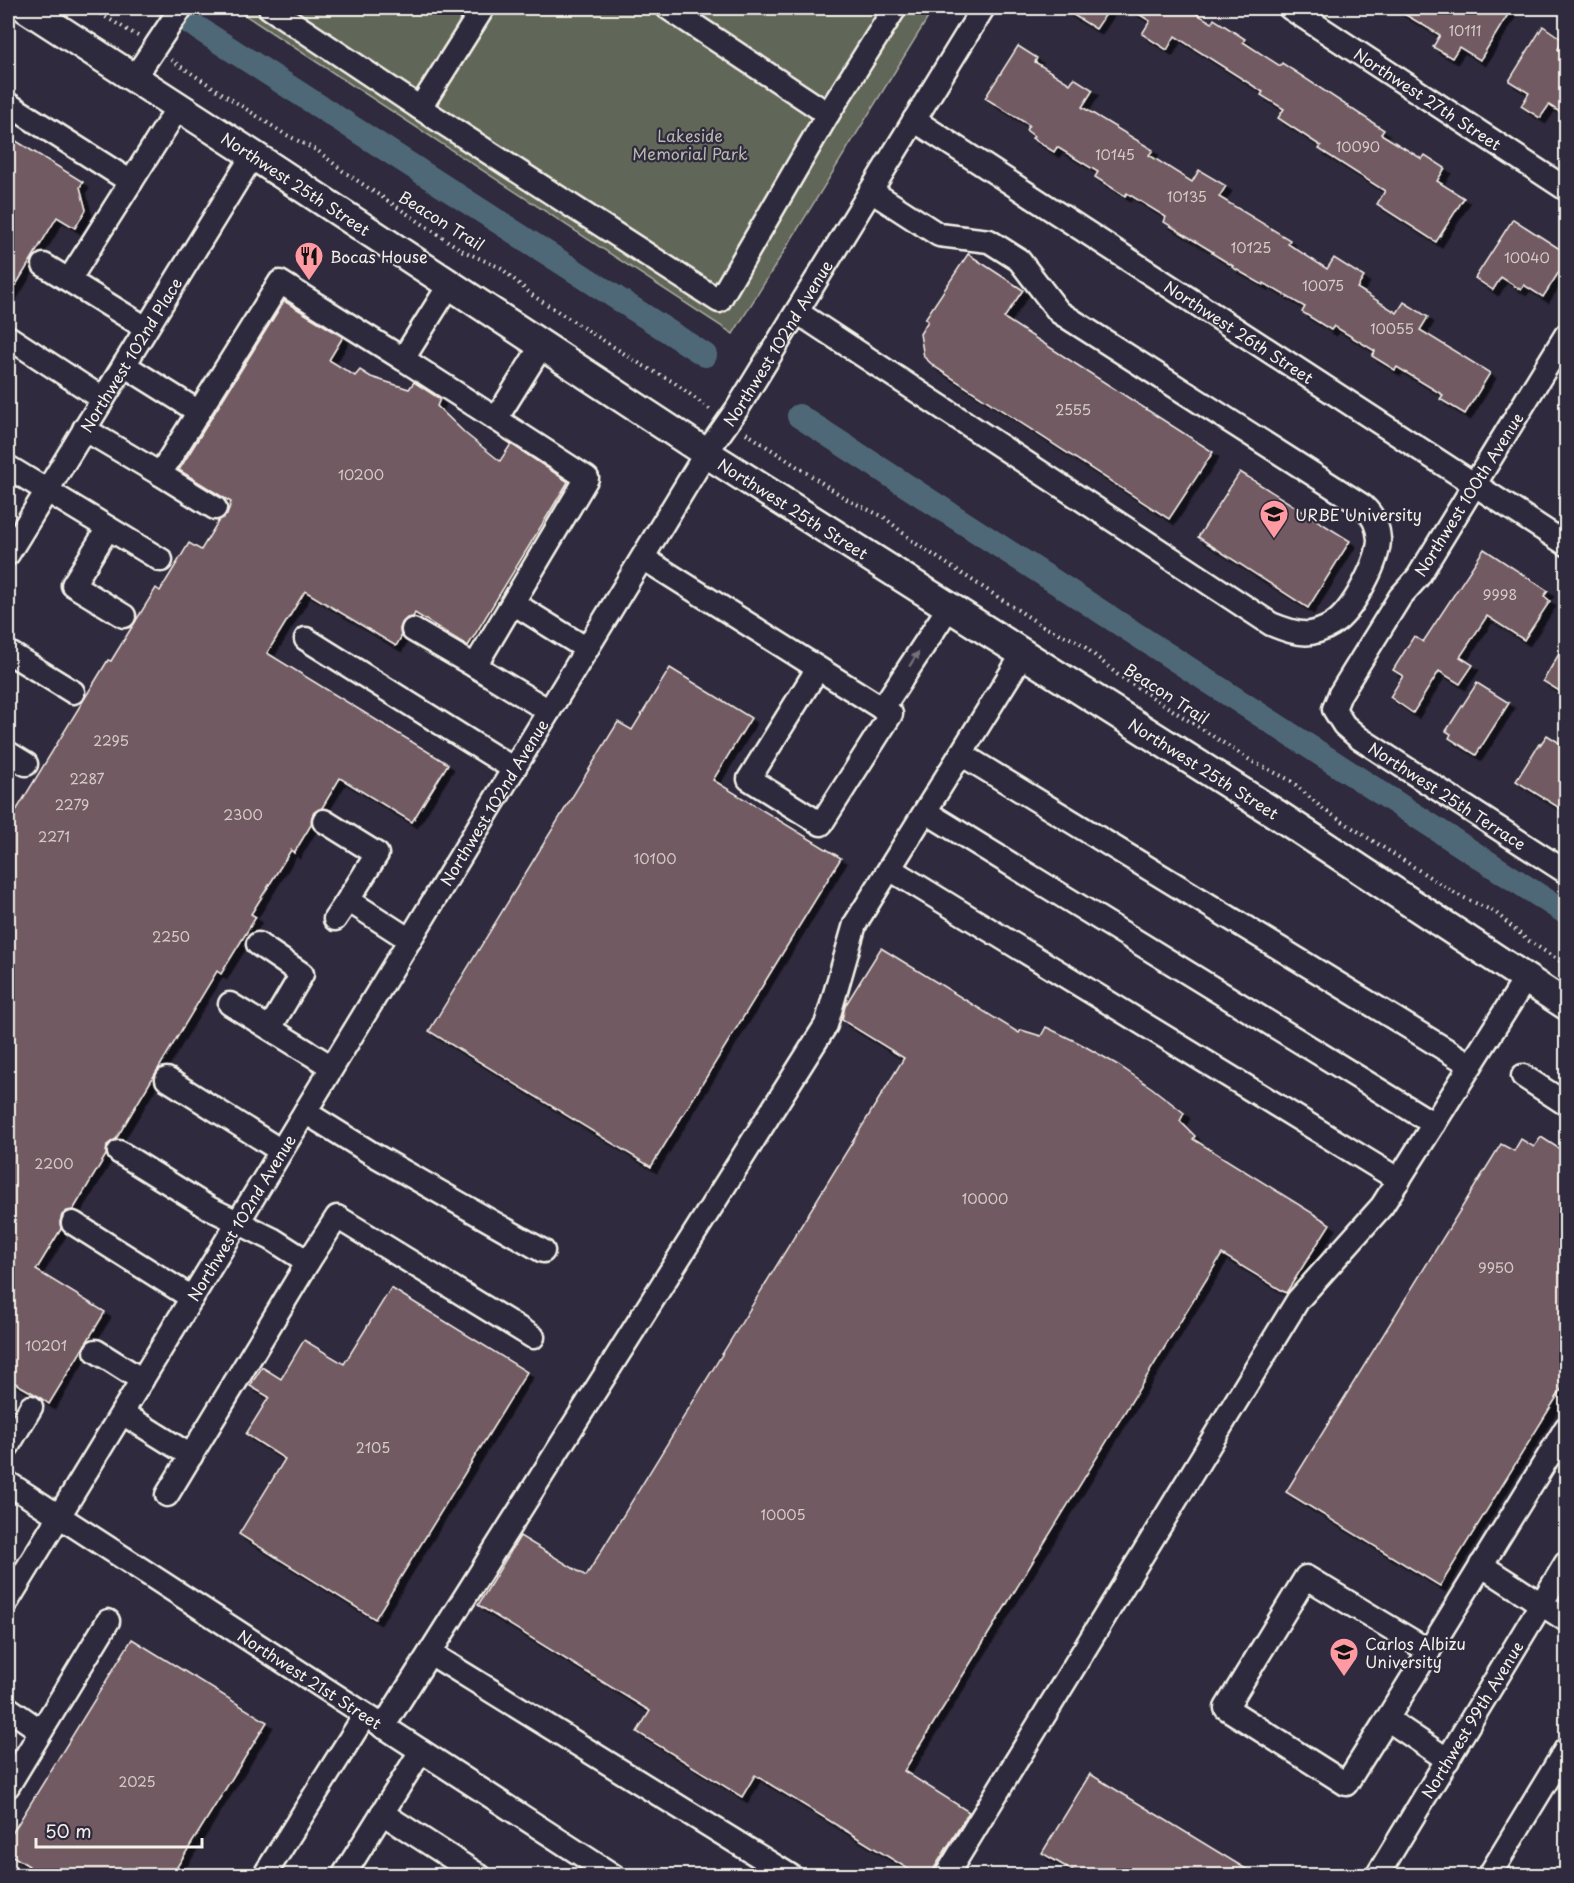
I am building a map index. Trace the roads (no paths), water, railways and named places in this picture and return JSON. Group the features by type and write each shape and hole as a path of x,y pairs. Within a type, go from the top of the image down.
{"main road":[{"name":"Northwest 25th Street","path":"26,8 706,453 1268,809 1566,1005"}],"street":[{"path":"135,78 181,8"},
{"path":"270,8 719,301 828,114 895,8"},
{"path":"420,108 483,8"},
{"path":"668,8 828,114"},
{"name":"Northwest 102nd Avenue","path":"8,1600 706,453 737,409 983,8"},
{"name":"Northwest 27th Street","path":"1290,8 1566,189"},
{"path":"8,104 131,182"},
{"path":"69,280 179,106"},
{"name":"Northwest 26th Street","path":"914,120 1566,544"},
{"name":"Northwest 102nd Place","path":"8,554 253,155"},
{"path":"797,312 1271,624 1296,633 1308,634 1318,631 1337,620 1361,588 1375,558 1379,537 1372,514 1363,506 1059,312 1025,267 989,241 939,235 870,191"},
{"path":"44,265 146,328"},
{"path":"160,474 280,282 588,478 475,666"},
{"path":"403,359 450,284"},
{"name":"Northwest 100th Avenue","path":"1335,713 1335,705 1344,687 1400,597 1418,577 1566,335"},
{"path":"8,337 103,399"},
{"path":"496,419 542,345"},
{"path":"124,364 199,412"},
{"path":"84,429 215,508"},
{"path":"8,466 161,560"},
{"path":"108,528 73,585 124,616"},
{"path":"643,558 818,668 882,709 891,714 820,824 749,779 818,668"},
{"path":"513,603 587,649"},
{"path":"882,709 949,607"},
{"path":"413,630 549,711"},
{"path":"306,639 514,769"},
{"path":"8,652 73,692"},
{"path":"264,1875 374,1721 430,1653 826,1026 855,924 1023,654"},
{"name":"Northwest 25th Terrace","path":"1335,713 1344,725 1368,743 1566,872"},
{"path":"961,754 1471,1065"},
{"path":"926,812 1434,1124"},
{"path":"324,821 377,854 335,920"},
{"path":"890,869 1399,1180"},
{"path":"348,900 410,940"},
{"path":"258,944 302,974 270,1028"},
{"path":"945,1875 1298,1300 1382,1206 1526,978"},
{"path":"230,1004 332,1067"},
{"path":"1523,1076 1566,1104"},
{"path":"167,1079 281,1151"},
{"path":"305,1112 371,1153 543,1251"},
{"path":"119,1152 209,1208 272,1239 308,1262"},
{"path":"168,1496 337,1217 533,1336"},
{"path":"73,1222 192,1298"},
{"path":"96,1351 142,1380"},
{"path":"8,1446 31,1407"},
{"path":"122,1413 191,1456"},
{"path":"1429,1651 1306,1576 1226,1708 1346,1784 1387,1719 1429,1651 1481,1565 1566,1428"},
{"name":"Northwest 21st Street","path":"8,1483 614,1875"},
{"name":"Northwest 99th Avenue","path":"1377,1875 1566,1563"},
{"path":"1481,1565 1566,1620"},
{"path":"8,1786 108,1621"},
{"path":"430,1653 791,1875"},
{"path":"8,1708 41,1731"},
{"path":"1387,1719 1448,1760"},
{"path":"1489,1875 1566,1749"},
{"path":"343,1875 421,1751"},
{"path":"382,1813 480,1875"}],"waterway":[{"path":"167,8 705,355"},
{"path":"799,416 1566,913"}],"place":[{"name":"Bocas House","path":"309,282"},
{"name":"URBE University","path":"1274,540"},
{"name":"Carlos Albizu University","path":"1344,1678"}],"park label":[{"name":"Lakeside Memorial Park","path":"690,144"}]}
